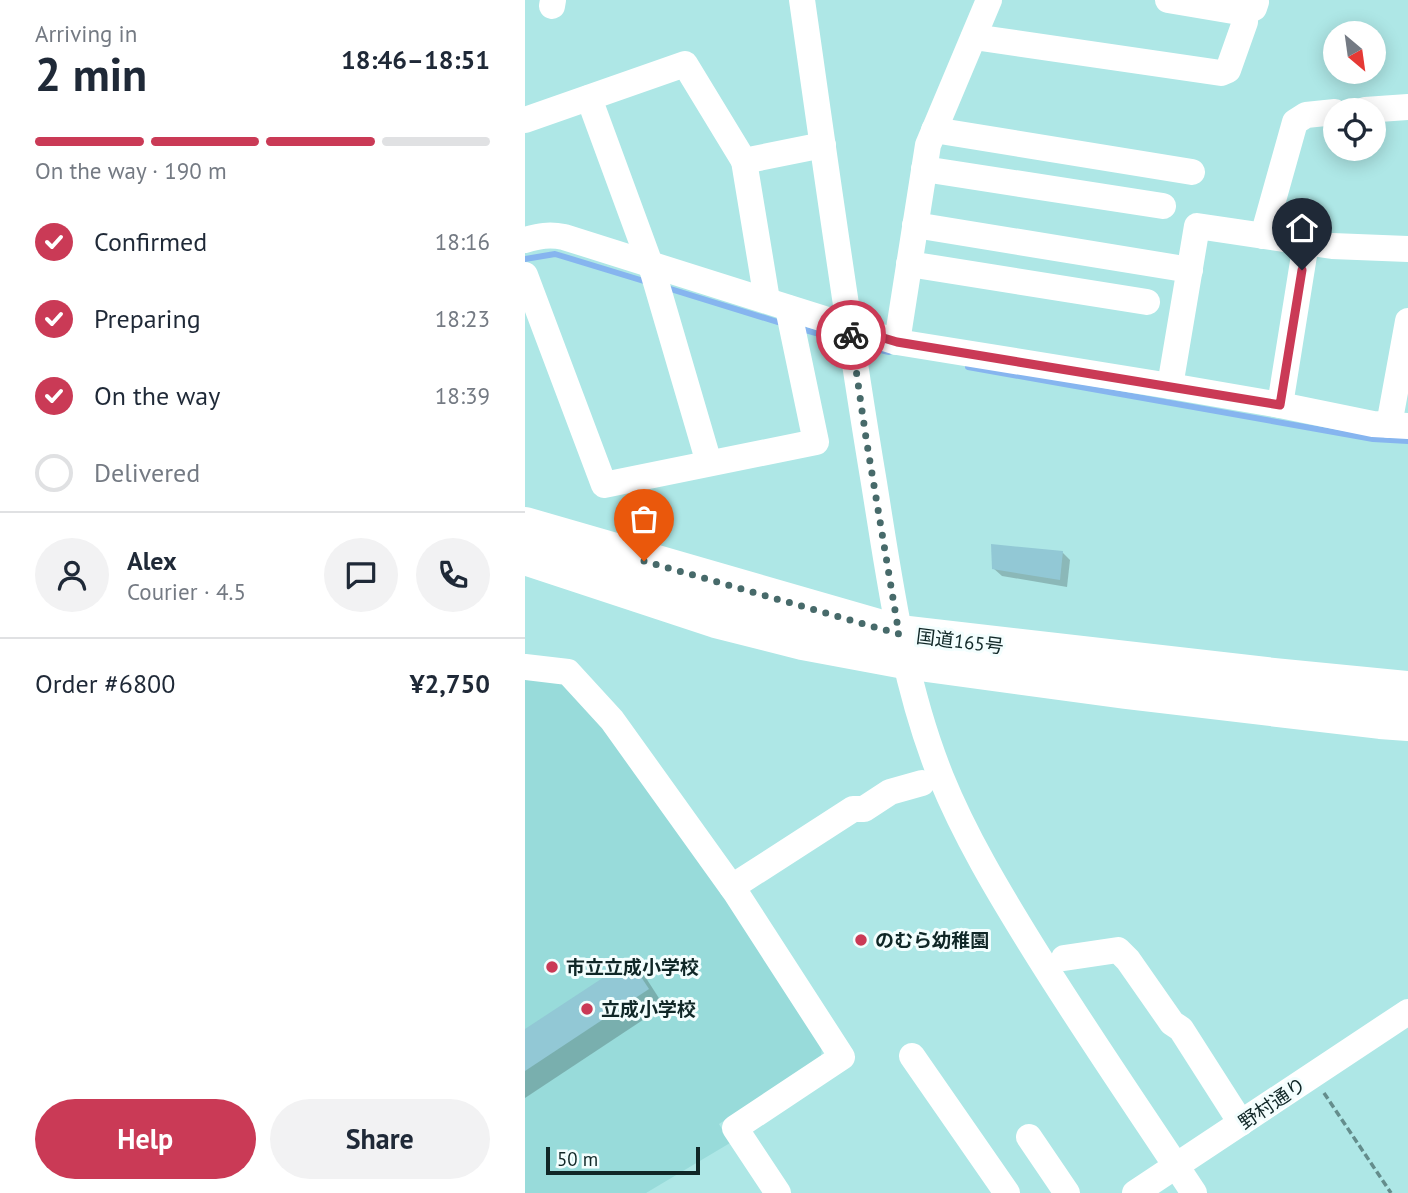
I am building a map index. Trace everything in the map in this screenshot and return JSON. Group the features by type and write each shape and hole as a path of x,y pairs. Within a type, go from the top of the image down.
{"highway":[{"name":"国道165号","path":"525,526 902,647 1126,690 1408,722"},
{"name":"国道165号","path":"525,556 716,619 803,640 1408,690"}],"street":[{"path":"802,0 866,438 902,647 917,712 940,776 974,848 1003,900 1050,976 1194,1193"},
{"path":"897,342 928,145 989,0"},
{"path":"974,37 1221,73 1228,70 1251,6 1168,0"},
{"path":"525,120 685,64 744,161 816,442 604,485 525,275"},
{"path":"589,98 654,277 709,463"},
{"path":"1386,109 1408,107"},
{"path":"1263,236 1295,122 1306,115 1323,113"},
{"path":"935,130 1192,172"},
{"path":"744,161 823,145"},
{"path":"924,169 1163,206"},
{"path":"915,225 1190,270"},
{"path":"1170,386 1197,226 1332,246 1408,249"},
{"path":"525,240 553,234 654,277 785,315 852,340 897,342 1170,386 1373,424 1399,425 1408,321"},
{"path":"1280,405 1306,243"},
{"path":"909,264 1147,302"},
{"path":"525,667 568,672 613,720 732,887 842,1057 735,1128 778,1193"},
{"path":"732,887 853,809 864,808 890,792 922,783"},
{"path":"1064,958 1118,950 1172,1023 1181,1028 1241,1123"},
{"name":"野村通り","path":"1135,1193 1408,1012"},
{"path":"912,1056 1007,1193"},
{"path":"1029,1137 1067,1193"}],"path":[{"path":"1313,1075 1391,1193"}],"shaded area":[{"path":"525,678 561,681 598,722 707,870 822,1046 821,1056 719,1124 730,1143 646,1193 525,1193"}],"building":[{"path":"991,544 1063,551 1060,580 992,569"},
{"name":"立成小学校","path":"630,960 649,989 525,1071 525,1029"}],"waterway":[{"path":"525,259 555,254 647,282"},
{"path":"664,287 784,324"},
{"path":"798,328 845,341"},
{"path":"859,345 889,352"},
{"path":"968,367 1373,439 1408,441"}],"way so far":[{"path":"644,561 899,634 851,335"}],"place":[{"name":"のむら幼稚園","path":"861,940"},
{"name":"市立立成小学校","path":"552,967"},
{"name":"立成小学校","path":"587,1009"}],"route":[{"path":"851,335 850,328 897,342 1280,405 1302,270"}]}
